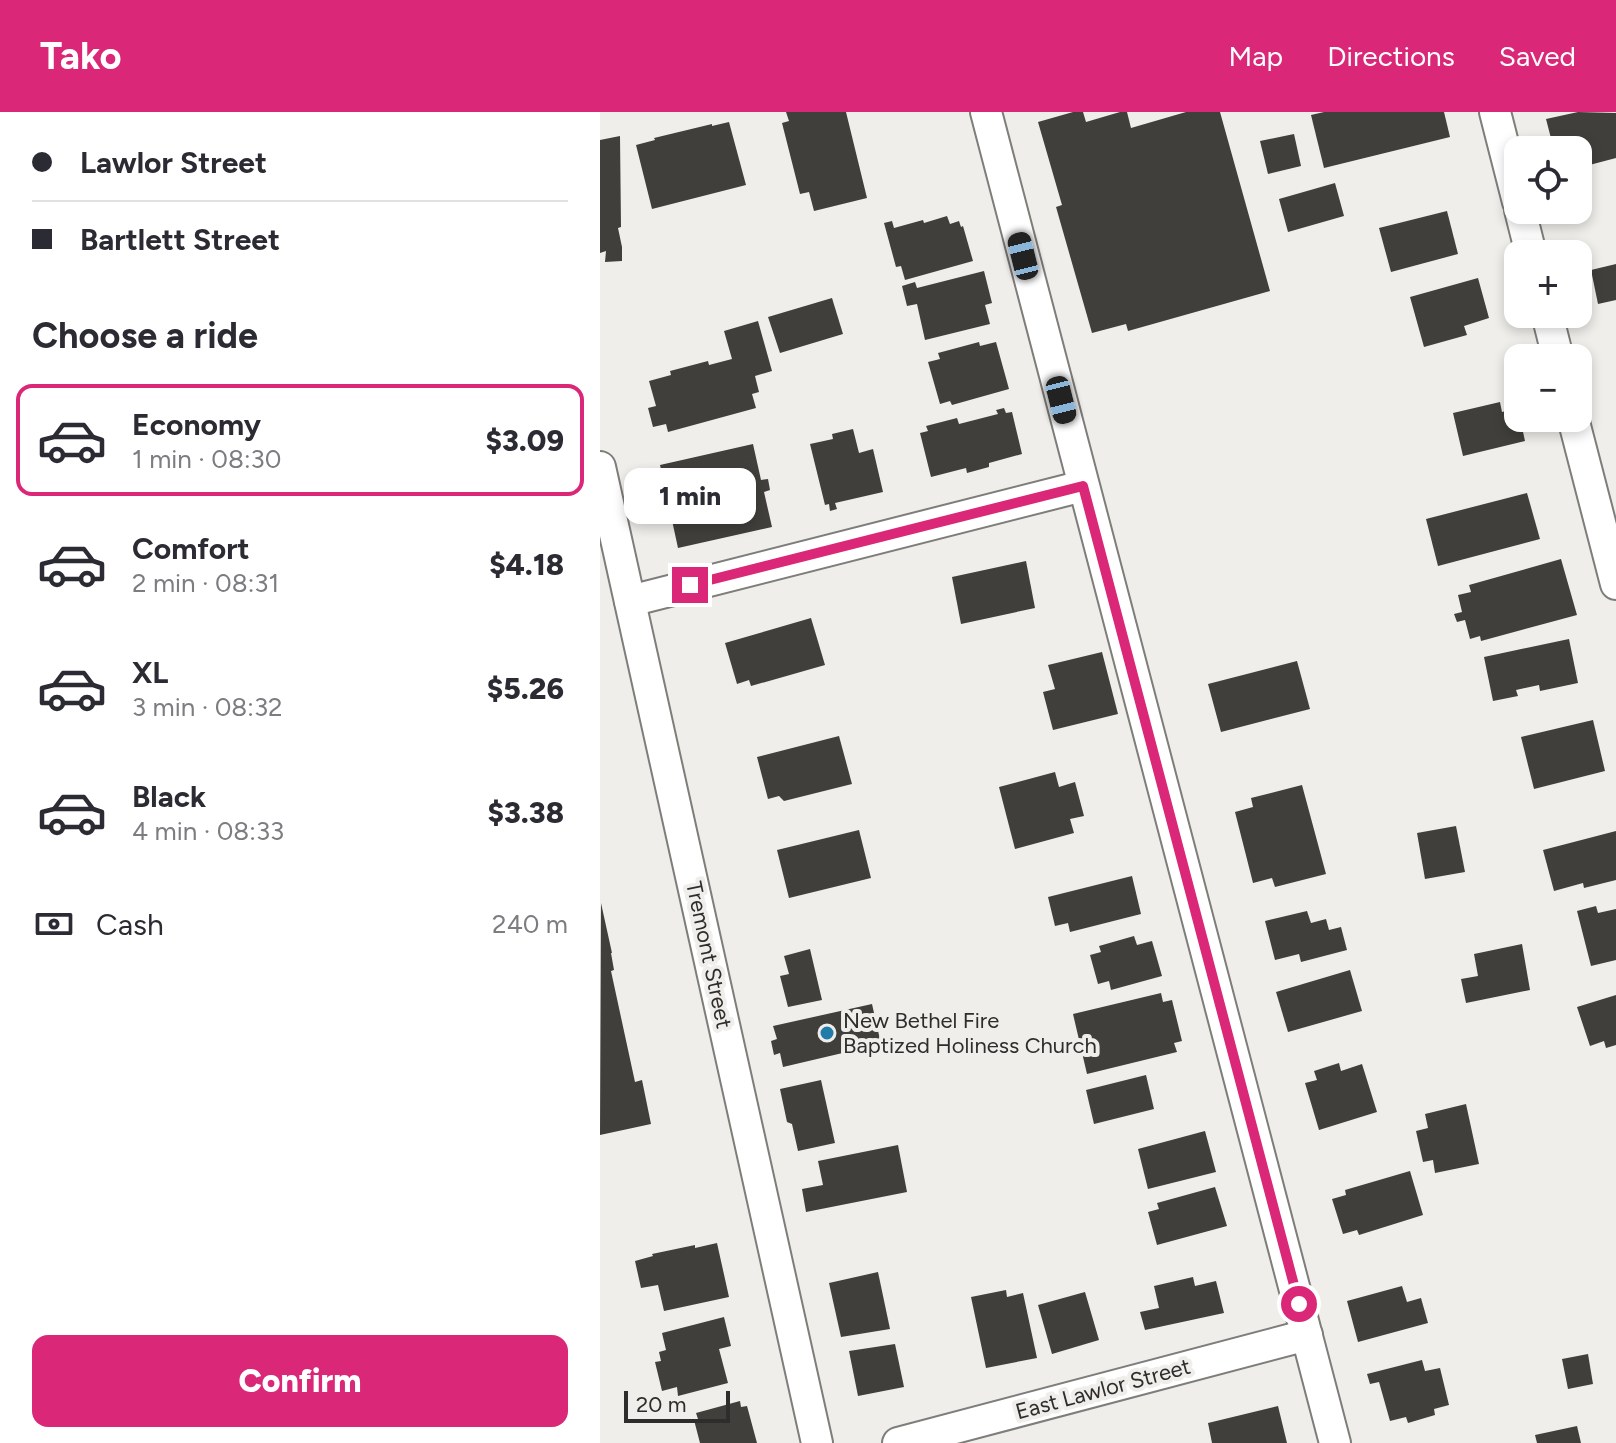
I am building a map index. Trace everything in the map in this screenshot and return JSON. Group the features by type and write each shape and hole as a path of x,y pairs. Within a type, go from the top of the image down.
{"street":[{"path":"986,112 1335,1443"},
{"path":"1495,112 1504,147"},
{"path":"1577,432 1616,584"},
{"name":"Tremont Street","path":"600,467 817,1443"},
{"path":"630,601 1083,486"},
{"name":"East Lawlor Street","path":"898,1443 1307,1335"}],"building":[{"path":"786,112 846,112 867,198 814,211 809,192 800,194 782,123 789,121"},
{"path":"1083,112 1086,122 1127,112 1131,128 1186,112 1220,112 1270,291 1128,331 1126,324 1092,333 1056,207 1062,205 1038,122"},
{"path":"1324,112 1444,112 1450,137 1324,168 1311,115"},
{"path":"1578,112 1616,113 1616,158 1592,164 1592,136 1550,136 1546,119"},
{"path":"729,122 746,185 652,209 636,145 654,138"},
{"path":"1294,134 1301,166 1268,174 1260,141"},
{"path":"620,136 621,227 618,228 622,261 605,262 606,251 600,253 600,140"},
{"path":"1335,183 1344,216 1288,232 1279,199"},
{"path":"1447,211 1458,254 1391,272 1379,228"},
{"path":"947,216 950,224 959,221 963,226 973,261 905,280 901,266 896,267 884,223 892,221 894,228"},
{"path":"1616,264 1616,300 1598,304 1592,270"},
{"path":"984,271 992,303 985,305 990,324 925,340 917,304 907,306 902,286 915,282 917,288"},
{"path":"1478,278 1489,318 1464,326 1467,335 1424,347 1410,297"},
{"path":"832,298 843,334 780,353 768,317"},
{"path":"758,321 772,371 755,376 759,392 752,394 756,408 668,432 666,424 653,427 648,408 656,406 649,381 671,375 670,371 708,361 709,365 732,359 724,331"},
{"path":"979,342 980,346 996,342 1009,389 952,405 950,401 940,404 928,362 940,359 938,353"},
{"path":"1500,402 1504,412 1504,432 1523,432 1525,441 1463,456 1453,413"},
{"path":"1004,408 1006,413 1012,412 1022,454 967,473 966,468 931,477 920,433 928,431 926,426 957,418 959,424 998,414 996,410"},
{"path":"853,429 859,453 873,449 883,492 835,503 837,509 830,511 829,504 825,505 810,444 833,439 832,434"},
{"path":"753,444 761,480 768,479 770,490 764,492 772,527 678,548 660,465"},
{"path":"1527,493 1540,539 1438,566 1426,519"},
{"path":"1561,559 1577,615 1481,641 1480,636 1470,639 1465,620 1457,622 1454,614 1462,612 1458,595 1471,592 1469,585"},
{"path":"1026,561 1035,608 961,624 952,577"},
{"path":"811,618 825,665 751,686 749,680 737,684 725,643"},
{"path":"1569,639 1578,683 1540,691 1539,685 1516,690 1518,696 1493,701 1484,657"},
{"path":"1102,652 1118,714 1053,730 1043,692 1055,689 1048,665"},
{"path":"1297,661 1310,709 1221,732 1208,684"},
{"path":"1593,720 1605,771 1534,789 1521,737"},
{"path":"839,736 852,784 784,801 779,796 768,799 757,757"},
{"path":"1055,772 1059,787 1075,782 1084,816 1070,819 1074,833 1015,849 999,787"},
{"path":"1302,785 1326,874 1275,887 1272,878 1253,883 1235,812 1253,807 1251,798"},
{"path":"1456,826 1465,872 1425,879 1417,833"},
{"path":"859,830 871,878 789,898 777,850"},
{"path":"1616,831 1616,880 1584,888 1583,883 1554,891 1543,850"},
{"path":"1132,876 1141,914 1070,932 1068,923 1055,926 1048,897"},
{"path":"601,903 612,953 614,970 611,971 635,1082 642,1080 651,1124 600,1135"},
{"path":"1596,906 1598,913 1616,909 1616,960 1591,966 1577,911"},
{"path":"1307,911 1311,923 1326,919 1329,930 1341,927 1347,950 1301,962 1299,954 1275,960 1265,921"},
{"path":"1134,936 1137,945 1152,941 1162,976 1111,990 1109,981 1098,984 1090,955 1101,952 1099,946"},
{"path":"1522,944 1530,990 1466,1003 1461,979 1478,976 1474,954"},
{"path":"810,949 822,1000 788,1007 780,976 789,974 784,956"},
{"path":"1350,970 1362,1011 1288,1032 1276,992"},
{"path":"1161,993 1163,1002 1172,1000 1182,1041 1174,1043 1177,1052 1087,1074 1073,1014"},
{"path":"1616,995 1616,1045 1606,1048 1604,1041 1590,1046 1577,1007"},
{"name":"New Bethel Fire Baptized Holiness Church","path":"872,1004 881,1044 783,1067 780,1053 774,1055 771,1041 777,1039 773,1026"},
{"path":"1339,1063 1341,1071 1362,1064 1377,1112 1319,1130 1305,1083 1317,1080 1314,1071"},
{"path":"1146,1075 1154,1109 1094,1124 1086,1090"},
{"path":"821,1080 835,1143 798,1151 792,1124 787,1122 780,1089"},
{"path":"1466,1104 1479,1164 1435,1173 1433,1160 1423,1162 1416,1131 1428,1128 1425,1114"},
{"path":"1205,1131 1216,1172 1148,1189 1138,1149"},
{"path":"898,1145 907,1192 806,1212 802,1189 823,1185 818,1161"},
{"path":"1410,1171 1423,1215 1359,1235 1357,1230 1343,1234 1332,1199 1346,1195 1345,1190"},
{"path":"1215,1187 1227,1226 1157,1245 1148,1212 1159,1209 1157,1203"},
{"path":"717,1243 729,1297 664,1311 658,1285 641,1288 635,1261 652,1254"},
{"path":"878,1272 890,1329 841,1337 829,1283"},
{"path":"1193,1277 1195,1286 1216,1281 1224,1313 1145,1330 1140,1312 1159,1308 1154,1286"},
{"path":"1402,1286 1407,1302 1421,1298 1428,1323 1358,1342 1347,1301"},
{"path":"1006,1290 1007,1297 1023,1293 1037,1358 986,1368 971,1297"},
{"path":"1085,1292 1099,1340 1052,1354 1038,1305"},
{"path":"724,1317 731,1346 719,1349 728,1383 678,1396 677,1387 662,1391 655,1362 661,1361 659,1352 666,1350 662,1333"},
{"path":"895,1344 904,1387 858,1396 849,1351"},
{"path":"1588,1354 1593,1384 1568,1389 1562,1359"},
{"path":"1422,1360 1425,1371 1440,1368 1449,1405 1434,1409 1435,1415 1408,1423 1406,1417 1390,1421 1379,1382 1370,1384 1367,1374"},
{"path":"740,1401 741,1407 747,1406 757,1443 700,1443 694,1420 698,1419 696,1413"},
{"path":"1278,1406 1287,1443 1212,1443 1208,1423"},
{"path":"1577,1426 1581,1443 1537,1443 1535,1435"}],"place":[{"name":"New Bethel Fire Baptized Holiness Church","path":"827,1033"}],"route":[{"path":"690,585 1083,486 1299,1304"}]}
